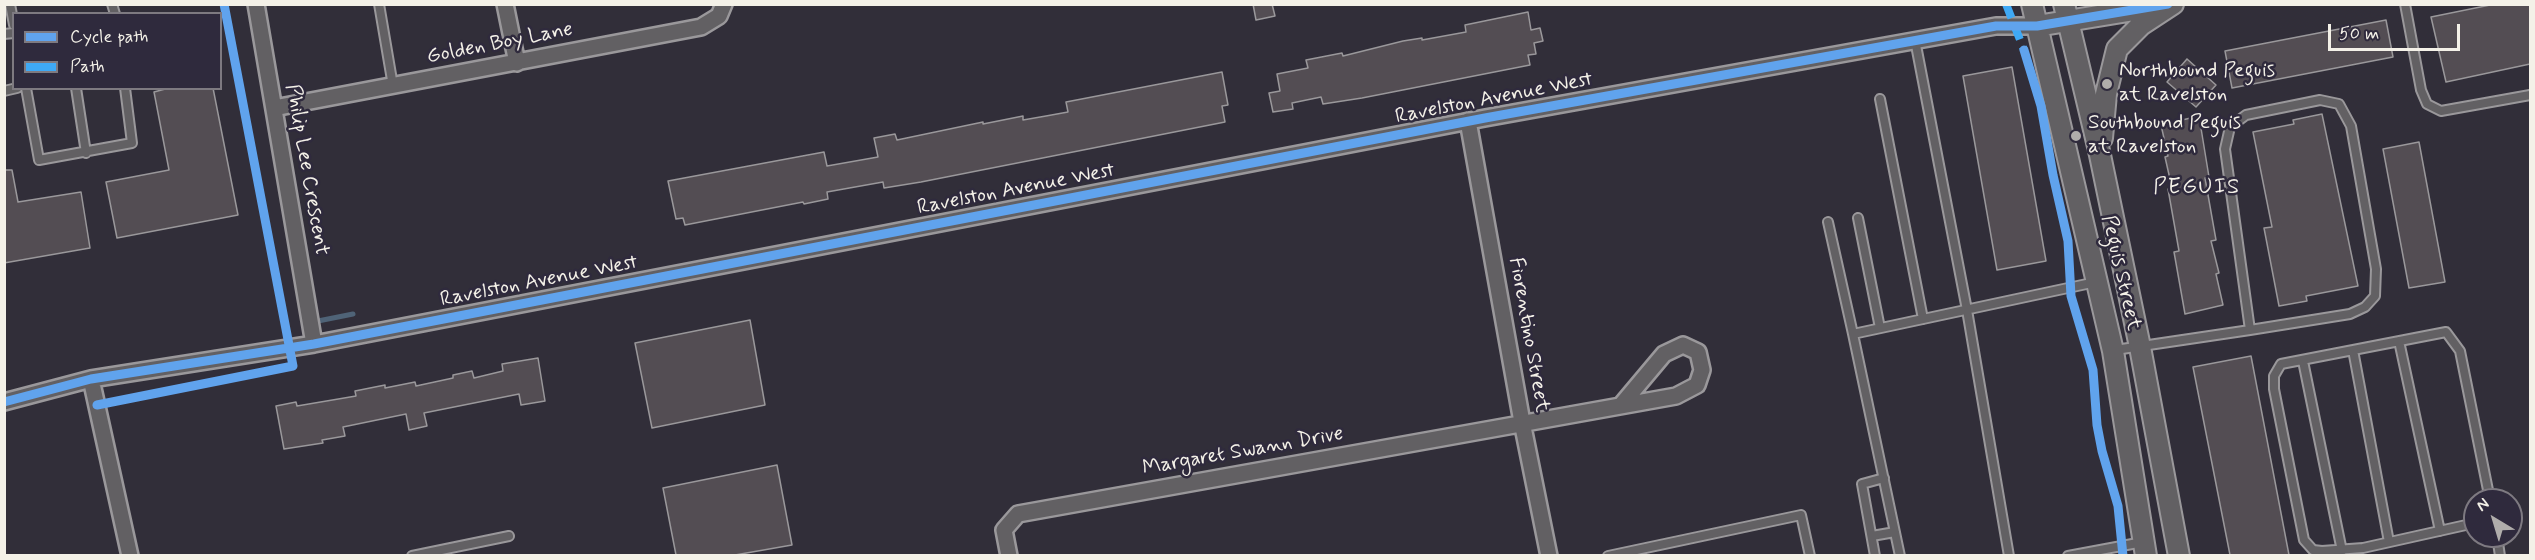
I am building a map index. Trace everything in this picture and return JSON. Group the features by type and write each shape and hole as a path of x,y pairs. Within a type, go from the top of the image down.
{"street":[{"name":"Philip Lee Crescent","path":"256,4 314,344"},
{"path":"505,4 516,63"},
{"name":"Golden Boy Lane","path":"274,108 701,27 719,16 723,4"},
{"path":"2034,14 2168,4"},
{"path":"2100,155 2106,94 2117,49 2141,25 2173,4"},
{"name":"Peguis Street","path":"2065,10 2100,155 2140,347 2179,555"},
{"name":"Peguis Street","path":"2034,14 2114,351 2145,549"},
{"name":"Ravelston Avenue West","path":"4,402 92,379 314,344 1467,121 1996,26 2034,14"},
{"name":"Fiorentino Street","path":"1467,121 1522,423 1549,555"},
{"name":"Margaret Swann Drive","path":"1008,555 1004,530 1017,514 1676,396 1698,385 1702,370 1698,352 1683,345 1664,354 1622,404"},
{"path":"92,379 130,555"}],"lane":[{"path":"379,4 393,86"},
{"path":"2405,4 2421,90 2427,104 2441,111 2530,95"},
{"path":"1915,40 1967,310 2009,555"},
{"path":"26,90 39,160 132,143 124,90"},
{"path":"76,90 86,153"},
{"path":"1880,99 1923,319"},
{"path":"2114,351 2250,330 2350,314 2365,307 2374,296 2376,268 2351,126 2339,104 2320,100 2246,115 2230,127 2225,148 2250,330"},
{"path":"1858,218 1881,328"},
{"path":"1828,222 1900,555"},
{"path":"1853,334 2097,282"},
{"path":"2463,526 2389,543 2342,550 2313,550 2304,540 2274,388 2274,376 2281,364 2446,332 2460,351 2488,488"},
{"path":"2399,341 2440,531"},
{"path":"2353,350 2389,543"},
{"path":"2303,361 2342,550"},
{"path":"1875,555 1862,484 1884,478"},
{"path":"1608,555 1801,515 1810,555"},
{"path":"1872,536 1895,532"},
{"path":"412,555 509,536"},
{"path":"2068,555 2145,549"}],"building":[{"path":"1253,4 1272,4 1275,16 1256,20"},
{"path":"2495,4 2530,4 2530,64 2446,82 2431,17"},
{"path":"1528,12 1531,30 1540,28 1543,41 1534,43 1536,54 1528,55 1530,65 1323,104 1321,97 1292,103 1293,109 1273,112 1269,93 1280,91 1277,74 1308,68 1306,60 1342,53 1343,56 1403,41 1466,32 1465,25"},
{"path":"2386,20 2393,57 2232,88 2225,51"},
{"path":"2187,59 2216,85 2196,107 2167,82"},
{"path":"2012,67 2046,261 1997,270 1963,76"},
{"path":"1222,72 1228,105 1222,106 1225,122 921,182 884,188 883,182 827,192 828,199 804,204 803,202 685,225 683,218 676,219 668,181 824,152 827,166 878,157 874,138 895,134 897,140 983,122 983,124 1023,116 1023,120 1068,112 1066,102"},
{"path":"213,90 238,215 117,238 106,182 169,170 154,92"},
{"path":"2322,114 2358,286 2306,296 2307,301 2279,306 2264,228 2272,227 2253,132 2294,124 2293,120"},
{"path":"2199,116 2209,177 2205,178 2216,240 2211,241 2219,273 2216,274 2223,305 2185,314 2174,252 2179,251 2168,189 2172,188 2165,157 2168,156 2161,125"},
{"path":"2419,142 2445,282 2409,288 2383,149"},
{"path":"4,170 12,170 18,202 81,192 90,248 4,263"},
{"path":"750,320 765,405 652,428 635,343"},
{"path":"2251,356 2289,555 2230,555 2193,367"},
{"path":"538,358 545,401 521,405 519,394 424,413 427,426 409,430 406,414 343,427 345,436 322,440 323,443 284,449 276,406 296,402 297,406 356,396 355,391 385,385 385,388 415,382 416,386 453,378 453,375 472,371 474,378 503,371 502,364"},
{"path":"777,465 792,545 735,555 676,555 663,488"}],"waterway":[{"path":"318,321 353,314"}],"marked path":[{"path":"2006,4 2024,50"}],"cycle path":[{"path":"97,405 293,366 224,4"},
{"path":"4,402 91,379 314,344 1485,118 1996,26 2037,26 2168,4"},
{"path":"2024,50 2041,106 2068,241 2071,296 2093,370 2097,425 2118,506 2123,556"}],"place":[{"name":"Northbound Peguis at Ravelston","path":"2107,84"},
{"name":"Southbound Peguis at Ravelston","path":"2076,136"}],"district":[{"name":"PEGUIS","path":"2197,188"}]}
